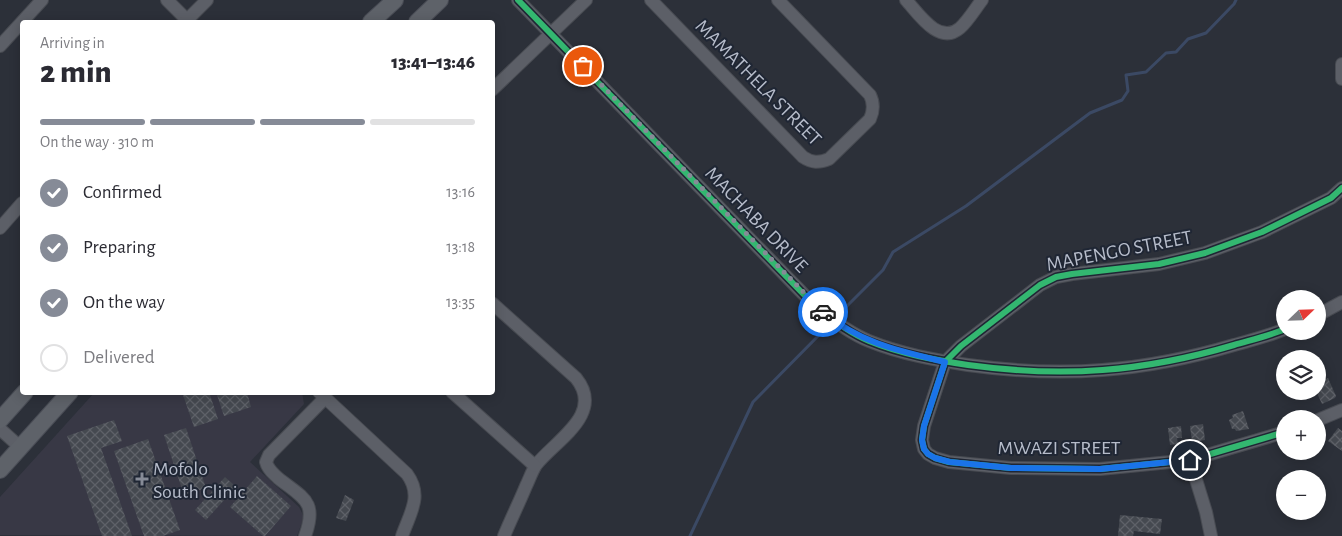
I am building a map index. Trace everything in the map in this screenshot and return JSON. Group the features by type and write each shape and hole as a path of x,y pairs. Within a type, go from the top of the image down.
{"main road":[{"path":"374,20 394,0"},
{"path":"419,20 440,0"},
{"path":"0,420 22,395"},
{"path":"0,470 67,395"}],"street":[{"path":"24,20 42,0"},
{"path":"167,0 185,20"},
{"path":"187,20 207,0"},
{"name":"MACHABA DRIVE","path":"518,0 802,292 830,318 867,341 945,362 1017,370 1062,372 1109,371 1199,356 1276,332"},
{"path":"495,87 550,32 586,0"},
{"name":"MAMATHELA STREET","path":"651,0 808,160 814,162 829,158 870,119 873,107 870,95 778,0"},
{"path":"906,0 935,30 948,34 960,28 982,0"},
{"path":"0,46 20,24"},
{"path":"1342,64 1342,79"},
{"name":"MAPENGO STREET","path":"945,362 961,346 1040,285 1048,281 1072,274 1159,264 1205,253 1262,232 1331,198 1342,188"},
{"path":"0,228 20,205"},
{"path":"1326,311 1342,302"},
{"path":"495,306 576,378 583,386 586,395 586,407 580,419 535,466 504,536"},
{"name":"MWAZI STREET","path":"945,362 924,426 922,440 924,449 928,454 950,462 1011,468 1100,469 1190,460 1276,435"},
{"path":"305,536 311,512 308,504 270,471 266,462 269,454 322,395 407,474 415,486 414,502 402,536"},
{"path":"455,395 535,466"},
{"path":"1326,417 1342,410"},
{"path":"0,429 20,447"},
{"path":"1190,460 1206,512 1211,536"}],"shaded area":[{"name":"Mofolo South Clinic","path":"92,395 302,395 304,404 250,462 299,507 304,517 297,536 0,535 0,497"}],"building":[{"path":"1328,378 1336,396 1322,404 1320,400 1326,400 1326,379"},
{"path":"183,395 210,395 218,419 194,427"},
{"path":"217,395 248,395 251,407 224,416"},
{"path":"1243,411 1249,429 1236,431 1232,429 1229,420 1233,418 1232,415"},
{"path":"114,420 122,441 101,448 132,536 102,536 67,436"},
{"path":"1203,424 1205,440 1192,442 1190,426"},
{"path":"1181,426 1182,438 1177,438 1178,444 1170,445 1168,428"},
{"path":"186,428 206,488 184,495 164,435"},
{"path":"1338,428 1342,431 1342,451 1328,441"},
{"path":"148,439 180,530 163,536 144,536 114,451"},
{"path":"257,476 291,506 265,536 230,507"},
{"path":"225,477 236,487 206,520 195,510"},
{"path":"345,495 354,500 346,521 336,518"},
{"path":"1120,515 1162,519 1160,534 1134,531 1133,536 1118,536"}],"waterway":[{"path":"844,309 883,270 893,252 966,206 1090,113 1122,100 1128,91 1126,75 1146,72 1166,53 1176,52 1188,39 1206,33 1236,0"},
{"path":"690,536 753,402 824,330"}],"cycle path":[{"path":"518,0 815,306 847,330 862,338 881,346 931,359 1003,369 1070,372 1135,367 1167,361 1200,354 1276,332"},
{"path":"1276,435 1190,460 1100,469 1011,468 949,462 928,454 924,449 922,440 924,426 945,362 961,346 1040,285 1056,277 1159,264 1205,253 1262,232 1331,198 1342,188"}],"way so far":[{"path":"583,66 815,306 823,312"}],"place":[{"name":"Mofolo South Clinic","path":"142,479"}],"route":[{"path":"823,312 838,324 867,341 945,362 924,426 922,440 924,449 935,458 950,462 1011,468 1100,469 1190,460"}]}
